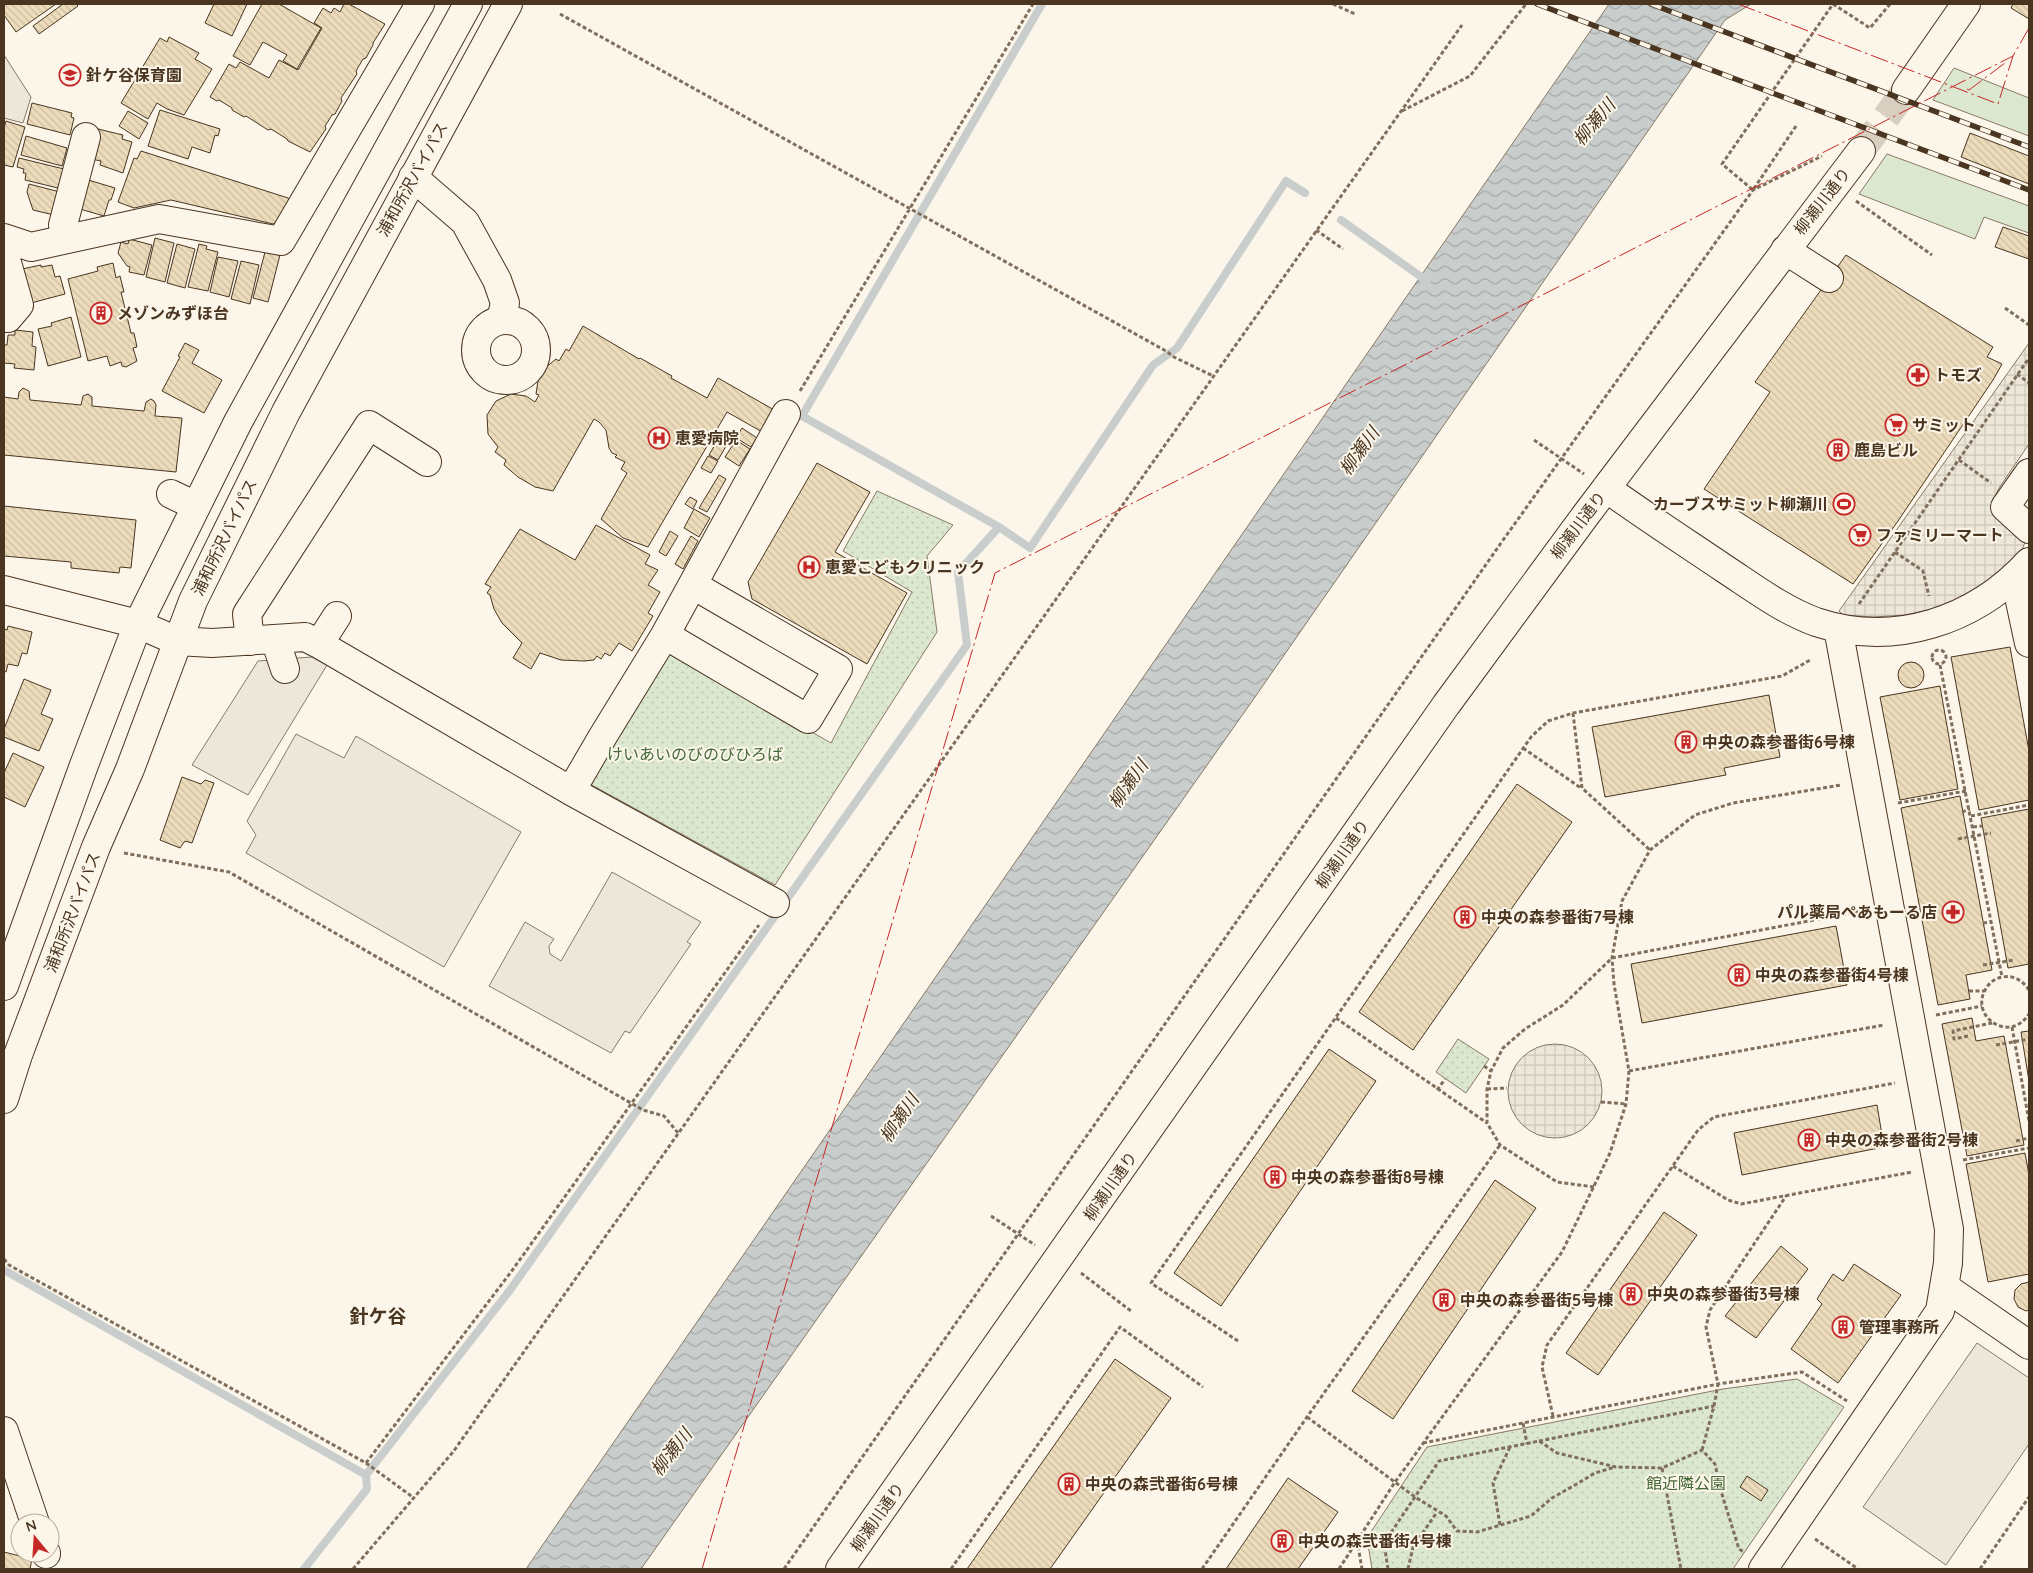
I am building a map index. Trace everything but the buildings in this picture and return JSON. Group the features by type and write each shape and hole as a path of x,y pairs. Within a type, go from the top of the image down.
{"main road":[{"path":"4,238 31,247 159,219 281,241 420,4"},
{"path":"4,986 84,764 138,624 238,422 468,4"},
{"name":"浦和所沢バイパス","path":"4,1099 18,1055 96,848 130,769 193,601 286,412 508,4"},
{"path":"1906,90 1966,4"},
{"path":"67,239 63,225 86,137"},
{"name":"柳瀬川通り","path":"840,1569 1446,705 1598,483 1785,250 1861,151"},
{"path":"413,176 465,222 497,280 505,303 501,320"},
{"path":"1785,250 1829,278"},
{"path":"4,252 20,305 8,318 4,318"},
{"path":"571,791 592,730 665,635 786,414"},
{"path":"285,669 262,640 247,614 369,425 429,459"},
{"path":"2029,474 2004,507 2029,529"},
{"path":"1598,483 1773,601 1816,622 1847,619 1878,632 1897,631 1936,623 1982,603 2022,570"},
{"path":"171,494 196,506"},
{"path":"2022,570 2029,640"},
{"path":"665,635 808,719 838,669 693,584"},
{"path":"4,590 138,624 177,641 212,644 305,637 571,791 775,903"},
{"path":"319,644 337,616"},
{"path":"1756,1562 1940,1311 1948,1263 1949,1229 1847,619"},
{"path":"1945,1287 2029,1345"},
{"path":"4,1431 33,1513"}],"path":[{"path":"786,414 1033,4"},
{"path":"1333,4 1355,14"},
{"path":"1401,111 1470,76 1526,4"},
{"path":"1753,190 1722,164 1833,4 1870,28 1890,4"},
{"path":"560,14 1174,357 1213,376"},
{"path":"353,1569 453,1452 1462,25"},
{"path":"784,1569 1561,458 1753,190 1796,126"},
{"path":"1753,190 1825,154"},
{"path":"1851,198 1932,255"},
{"path":"1316,230 1343,248"},
{"path":"2006,308 2029,325"},
{"path":"1847,619 2029,358"},
{"path":"2017,374 2029,383"},
{"path":"1534,440 1598,483"},
{"path":"1959,460 1999,488"},
{"path":"1895,552 1923,571 1930,600"},
{"path":"1938,650 1946,654 1946,659 1940,665 1935,664 1932,660 1931,655 1934,651 1938,650"},
{"path":"1238,1341 1151,1283 1531,737 1548,722 1573,713 1782,676 1812,659"},
{"path":"1940,665 2002,977"},
{"path":"1573,713 1582,788"},
{"path":"1523,748 1582,788 1650,850"},
{"path":"1339,1569 1395,1482 1562,1252 1610,1153 1626,1104 1629,1071 1614,984 1612,958 1622,901 1650,850 1695,816 1733,803 1845,784"},
{"path":"1891,805 1910,804 1966,791"},
{"path":"1971,816 2029,805"},
{"path":"1962,812 1970,809"},
{"path":"1973,827 1982,826"},
{"path":"1958,839 1991,833"},
{"path":"96,848 229,872 643,1110 664,1116 678,1132"},
{"path":"367,1464 512,1272 775,903"},
{"path":"1487,1123 1487,1089 1491,1071 1503,1048 1525,1028 1563,1005 1612,958 1868,910"},
{"path":"1983,923 1991,922"},
{"path":"1983,965 2014,960"},
{"path":"1992,1023 1982,1006 1984,991 1995,980 2002,977 2018,979 2027,983 2029,990"},
{"path":"1969,991 1984,991"},
{"path":"1930,1016 1982,1006"},
{"path":"1968,1036 1954,1039 1953,1031 1992,1023 2012,1027 2018,1025 2028,1016"},
{"path":"1336,1018 1487,1123 1500,1145 1557,1182 1594,1187"},
{"path":"1629,1071 1889,1024"},
{"path":"2012,1027 2029,1121"},
{"path":"1996,1045 2029,1039"},
{"path":"1484,1066 1491,1071"},
{"path":"1437,1090 1445,1079"},
{"path":"1553,1416 1542,1367 1546,1346 1698,1130 1714,1117 1901,1082"},
{"path":"1487,1089 1507,1088"},
{"path":"1601,1102 1626,1104"},
{"path":"2016,1142 2029,1138"},
{"path":"1202,1569 1500,1145"},
{"path":"1956,1162 2029,1148"},
{"path":"1673,1166 1728,1200 1741,1204 1917,1171"},
{"path":"1702,1450 1718,1384 1706,1326 1710,1310 1786,1196"},
{"path":"991,1216 1042,1250"},
{"path":"4,1259 9,1265 367,1464 414,1498"},
{"path":"1074,1268 1131,1311"},
{"path":"951,1569 1120,1327 1203,1387"},
{"path":"1423,1443 1718,1384 1802,1372 1851,1404"},
{"path":"1388,1569 1384,1544 1439,1461 1714,1406"},
{"path":"1307,1417 1415,1497 1446,1516 1457,1531 1477,1532 1532,1516 1552,1498 1595,1474 1616,1466"},
{"path":"1523,1423 1527,1444"},
{"path":"1539,1441 1557,1453 1616,1466 1662,1468 1702,1450"},
{"path":"1500,1525 1493,1483 1510,1447"},
{"path":"1702,1450 1715,1464 1720,1491 1739,1549 1756,1562"},
{"path":"1662,1468 1681,1569"},
{"path":"1980,1569 2029,1497"},
{"path":"1408,1569 1413,1547 1437,1512"},
{"path":"1812,1537 1858,1569"},
{"path":"1357,1540 1362,1569"}],"green space":[{"path":"1954,68 2029,98 2029,136 1933,100"},
{"path":"1887,154 2029,206 2029,233 1984,217 1975,239 1859,194"},
{"name":"けいあいのびのびひろば","path":"877,491 953,525 927,556 937,632 775,885 588,783 667,649 831,743 912,592 843,551"},
{"path":"1458,1039 1489,1059 1466,1093 1436,1072"},
{"name":"館近隣公園","path":"1797,1379 1844,1407 1733,1569 1372,1569 1367,1538 1427,1447 1723,1389"}],"shaded area":[{"path":"4,55 31,97 23,123 4,118"},
{"path":"2029,343 2029,444 1999,488 1993,501 1992,511 2026,540 2021,552 1980,588 1958,600 1932,609 1905,615 1873,617 1843,615 1839,611"},
{"path":"312,657 327,665 248,795 192,765 258,661"},
{"path":"296,734 344,758 356,736 521,832 444,967 246,853 256,835 247,821"},
{"path":"612,872 701,922 687,942 691,944 630,1033 625,1031 611,1053 489,986 525,922 554,939 549,946 550,954 561,961"},
{"path":"1555,1044 1573,1048 1588,1058 1598,1073 1602,1091 1598,1109 1588,1124 1573,1134 1555,1138 1537,1134 1522,1124 1512,1109 1508,1091 1512,1073 1522,1058 1537,1048"},
{"path":"1977,1343 2029,1378 2029,1444 1946,1565 1863,1507"}],"water":[{"name":"柳瀬川","path":"1609,4 1751,4 1725,20 1255,697 641,1569 526,1569"}],"waterway":[{"path":"4,1270 366,1475 510,1290 967,645 958,572 999,527 802,416 1042,4"},
{"path":"999,527 1030,548 1153,365 1177,348 1286,181 1305,193"},
{"path":"1341,220 1427,281"},
{"path":"304,1569 367,1489 366,1475"}],"tunnel":[{"path":"1861,151 1906,90"}],"railway":[{"path":"1537,4 2029,190"},
{"path":"1651,4 2029,147"}],"power":[{"path":"1738,4 1998,104 2013,56"},
{"path":"702,1569 995,573 2013,56 2029,28"},
{"path":"1967,89 1969,90 2005,63"}],"place":[{"name":"針ケ谷保育園","path":"70,75"},
{"name":"メゾンみずほ台","path":"101,313"},
{"name":"トモズ","path":"1918,375"},
{"name":"サミット","path":"1896,425"},
{"name":"恵愛病院","path":"659,438"},
{"name":"鹿島ビル","path":"1838,450"},
{"name":"カーブスサミット柳瀬川","path":"1844,504"},
{"name":"ファミリーマート","path":"1860,535"},
{"name":"恵愛こどもクリニック","path":"809,567"},
{"name":"中央の森参番街6号棟","path":"1686,742"},
{"name":"パル薬局ぺあもーる店","path":"1953,912"},
{"name":"中央の森参番街7号棟","path":"1465,917"},
{"name":"中央の森参番街4号棟","path":"1739,975"},
{"name":"中央の森参番街2号棟","path":"1809,1140"},
{"name":"中央の森参番街8号棟","path":"1275,1177"},
{"name":"中央の森参番街3号棟","path":"1631,1294"},
{"name":"中央の森参番街5号棟","path":"1444,1300"},
{"name":"管理事務所","path":"1843,1327"},
{"name":"中央の森弐番街6号棟","path":"1069,1484"},
{"name":"中央の森弐番街4号棟","path":"1282,1541"}],"district":[{"name":"針ケ谷","path":"378,1316"}]}
